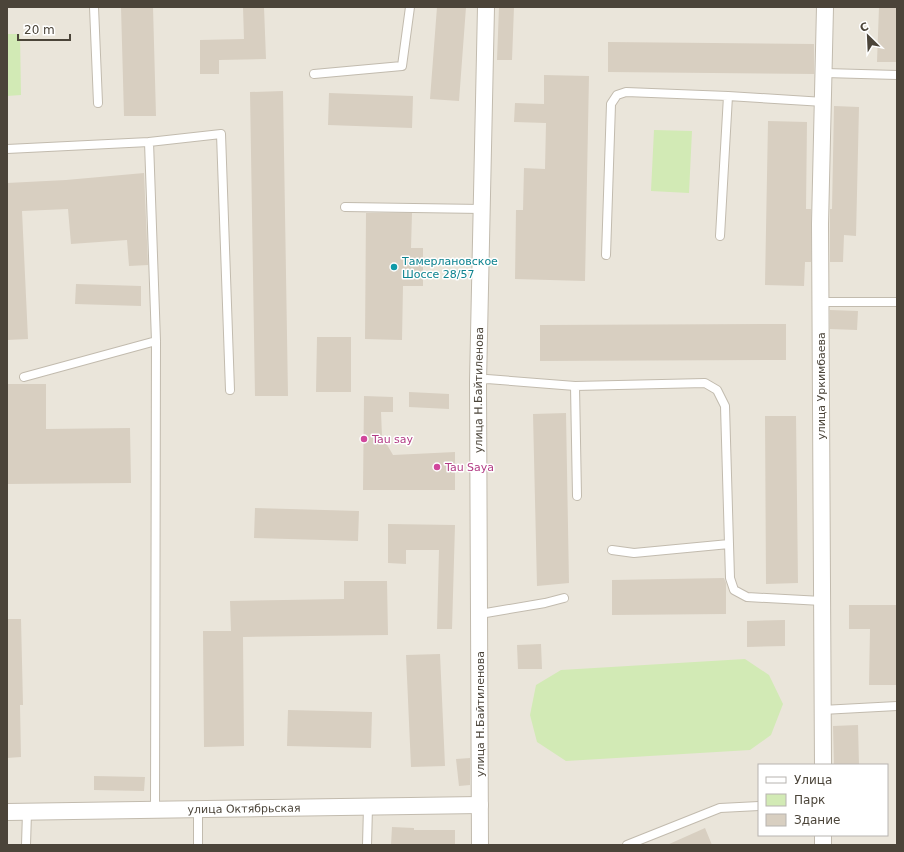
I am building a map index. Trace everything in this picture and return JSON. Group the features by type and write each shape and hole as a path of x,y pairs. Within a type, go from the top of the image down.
{"street":[{"name":"улица Н.Байтиленова","path":"480,845 478,382 486,7"},
{"name":"улица Уркимбаева","path":"823,764 820,224 825,73 825,7"},
{"name":"улица Октябрьская","path":"7,812 480,805"}],"lane":[{"path":"94,7 98,103"},
{"path":"314,74 402,66 410,7"},
{"path":"825,73 897,75"},
{"path":"606,255 611,104 617,95 626,92 824,102"},
{"path":"720,236 728,96"},
{"path":"7,149 149,142 221,134 230,390"},
{"path":"149,142 156,341 155,810"},
{"path":"345,207 482,209"},
{"path":"821,302 897,302"},
{"path":"24,376 156,341"},
{"path":"478,382 487,379 575,386 705,383 717,390 725,406 730,578 734,590 747,597 822,601"},
{"path":"575,386 577,496"},
{"path":"612,550 634,553 729,544"},
{"path":"480,614 531,606 564,598"},
{"path":"822,710 897,706"},
{"path":"627,845 720,808 758,806"},
{"path":"367,845 368,807"},
{"path":"198,809 198,845"},
{"path":"26,845 27,812"}],"shaded area":[{"path":"7,7 897,7 897,845 7,845"}],"green space":[{"path":"7,34 20,34 21,95 7,96"},
{"path":"654,130 692,131 689,193 651,191"},
{"path":"745,659 769,675 783,704 771,735 750,750 566,761 537,742 530,715 536,685 561,670"}],"building":[{"path":"121,7 153,7 156,116 124,116"},
{"path":"243,7 264,7 266,59 219,60 219,74 200,74 200,40 244,39"},
{"path":"437,7 466,7 459,101 430,99"},
{"path":"499,7 514,7 512,60 497,60"},
{"path":"879,7 897,7 897,62 877,62"},
{"path":"608,42 814,44 814,74 608,72"},
{"path":"544,75 589,76 585,281 515,279 516,210 523,210 524,168 545,169 546,123 514,122 515,103 544,104"},
{"path":"283,91 288,396 255,396 250,92"},
{"path":"329,93 413,96 412,128 328,125"},
{"path":"834,106 859,107 856,236 844,235 843,262 830,262 830,209 832,209"},
{"path":"768,121 807,122 806,209 811,209 811,262 805,262 804,286 765,285"},
{"path":"144,173 148,265 129,266 127,240 71,244 68,209 22,211 28,339 7,340 7,183 66,180"},
{"name":"Тамерлановское Шоссе 28/57","path":"366,213 412,213 411,248 423,248 423,286 403,286 402,340 365,339"},
{"path":"76,284 141,286 141,306 75,304"},
{"path":"830,310 858,311 857,330 830,329"},
{"path":"786,324 786,360 540,361 540,325"},
{"path":"317,337 351,337 351,392 316,392"},
{"path":"7,384 46,384 46,429 130,428 131,483 7,484"},
{"path":"409,392 449,394 449,409 409,407"},
{"path":"364,396 393,397 393,412 381,412 382,436 393,455 455,452 455,490 363,490"},
{"path":"566,413 569,583 537,586 533,414"},
{"path":"765,416 796,416 798,583 766,584"},
{"path":"255,508 359,511 358,541 254,538"},
{"path":"388,524 455,525 452,629 437,629 439,550 406,550 406,564 388,563"},
{"path":"724,578 726,583 726,614 612,615 612,580"},
{"path":"344,581 387,581 388,635 243,637 244,746 204,747 203,631 231,631 230,601 344,599"},
{"path":"849,605 897,605 897,685 869,685 870,629 849,629"},
{"path":"7,619 21,619 23,705 20,705 21,757 7,758"},
{"path":"785,620 785,646 747,647 747,621"},
{"path":"541,644 542,669 518,669 517,645"},
{"path":"440,654 445,766 411,767 406,655"},
{"path":"288,710 372,712 371,748 287,746"},
{"path":"858,725 859,764 834,764 833,726"},
{"path":"470,758 470,785 459,786 456,759"},
{"path":"94,776 145,777 144,791 94,790"},
{"path":"392,827 414,828 414,830 455,830 455,845 391,845"},
{"path":"705,828 712,845 667,845"}],"place":[{"name":"Тамерлановское Шоссе 28/57","path":"394,267"},
{"name":"Tau say","path":"364,439"},
{"name":"Tau Saya","path":"437,467"}]}
